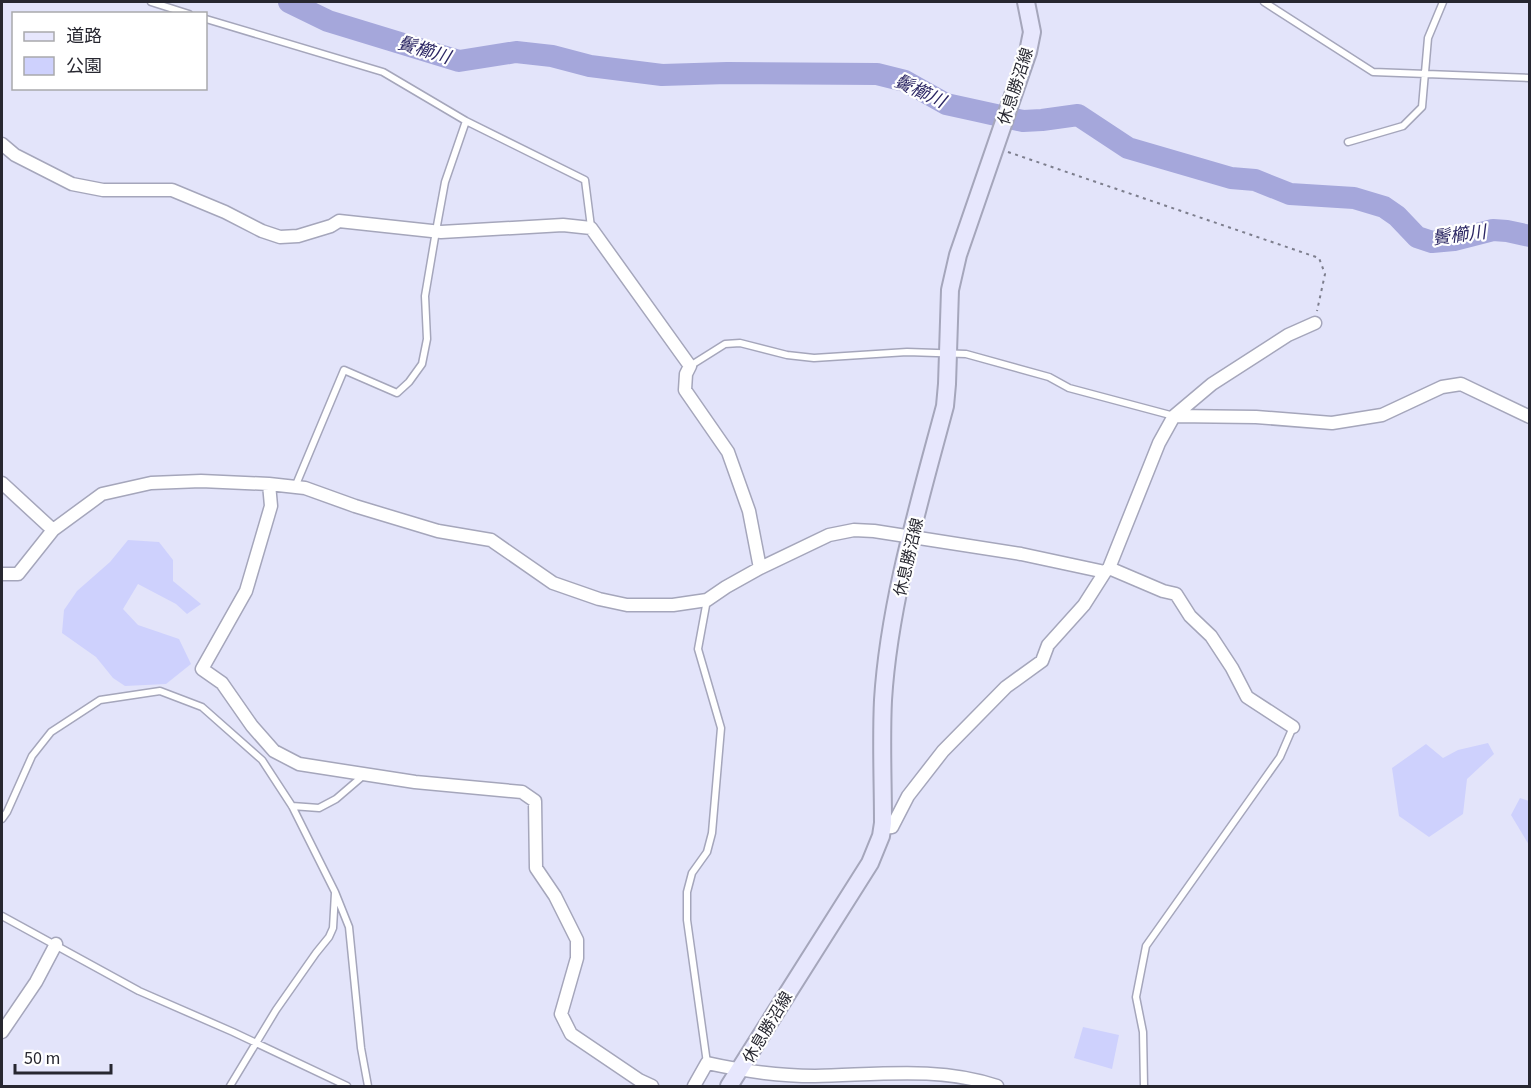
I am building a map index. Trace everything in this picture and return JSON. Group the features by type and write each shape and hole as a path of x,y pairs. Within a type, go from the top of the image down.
{"main road":[{"name":"休息勝沼線","path":"729,1086 870,863 882,828 884,699 900,585 945,406 950,290 957,255 1028,52 1032,32 1026,2"}],"street":[{"path":"2,144 15,154 72,184 103,190 172,190 280,237 298,236 331,226 339,221 436,231 563,225 591,228 690,366 686,374 685,390 728,452 748,511 760,568"},
{"path":"882,828 892,827 908,796 956,737 1006,687 1042,660 1048,645 1084,605 1107,570 1159,443 1174,416 1212,384 1288,335 1315,323"},
{"path":"1174,416 1256,417 1332,423 1382,416 1442,387 1461,384 1530,417"},
{"path":"2,483 53,530"},
{"path":"2,574 18,574 53,530 102,494 151,483 269,484 305,488 355,507 438,531 491,540 553,583 599,599 627,605 673,605 707,600 760,568 829,535 854,530 874,531 1107,570 1176,594 1190,616 1211,636 1232,668 1247,697 1293,727"},
{"path":"269,484 271,506 246,591 202,669 222,683 252,726 274,751 299,764 415,782 522,792 535,801 536,868 555,896 577,940 577,958 561,1014 571,1034 639,1080 652,1086"},
{"path":"2,1032 36,982 56,944"},
{"path":"694,1086 707,1063 767,1074 816,1076 924,1072 997,1086"}],"lane":[{"path":"151,2 183,12"},
{"path":"1264,2 1373,72 1530,78"},
{"path":"1348,142 1403,126 1422,107 1428,38 1443,2"},
{"path":"207,19 383,72 466,121 585,180 591,228"},
{"path":"294,488 344,370 397,393 409,382 422,364 427,339 425,296 436,231 445,182 466,121"},
{"path":"690,366 725,344 740,343 787,355 814,358 907,352 966,354 1049,376 1069,388 1174,416"},
{"path":"707,600 698,649 721,728 719,761 712,833 707,852 692,873 687,892 687,920 707,1063"},
{"path":"2,819 32,756 51,732 100,700 160,691 202,707 262,760 292,806 335,892 350,927 361,1048 368,1086"},
{"path":"1144,1086 1143,1032 1136,997 1146,946 1280,758 1293,727"},
{"path":"292,806 319,808 336,799 365,774"},
{"path":"230,1086 283,1000 329,937 333,928 335,892"},
{"path":"2,916 140,991 347,1086"}],"path":[{"path":"996,146 1319,258 1325,274 1315,323"}],"green space":[{"path":"128,540 159,542 173,560 173,581 201,604 187,614 176,604 138,584 123,609 138,625 179,639 191,664 166,684 125,686 113,678 96,657 62,633 64,610 77,591 110,562"},
{"path":"1488,743 1494,754 1467,779 1463,814 1429,837 1399,816 1392,768 1426,744 1443,758 1458,750"},
{"path":"1520,798 1529,801 1529,845 1511,815"},
{"path":"1083,1027 1119,1035 1112,1069 1074,1058"}],"waterway":[{"name":"鬢櫛川","path":"289,2 328,21 459,61 516,52 552,56 590,66 662,75 877,74 905,81 946,104 1023,121 1078,115 1128,148 1231,178 1255,180 1290,194 1354,198 1384,207 1397,216 1417,237 1432,242 1454,240 1493,230 1530,236"}]}
